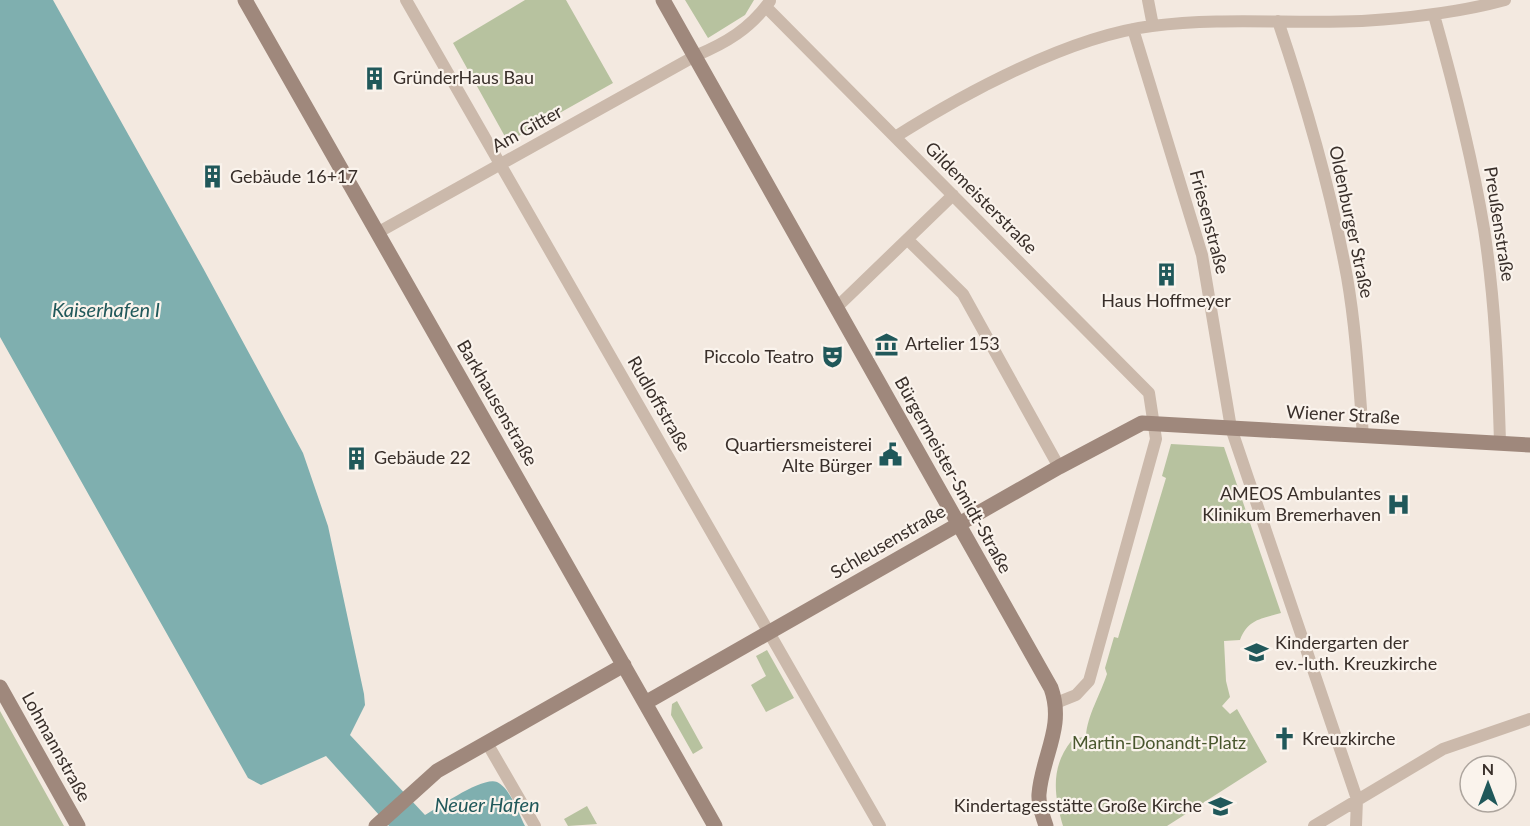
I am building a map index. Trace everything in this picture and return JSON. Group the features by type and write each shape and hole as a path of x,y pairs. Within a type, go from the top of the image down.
{"street":[{"name":"Barkhausenstraße","path":"245,0 715,826"},
{"name":"Rudloffstraße","path":"406,0 880,826"},
{"name":"Bürgermeister-Smidt-Straße","path":"663,0 1051,688 1056,703 1053,741 1039,794 1046,826"},
{"path":"1148,0 1153,26"},
{"path":"895,137 955,100 976,90 1075,47 1133,29 1153,26 1278,21 1360,21 1434,15 1505,0"},
{"name":"Am Gitter","path":"377,233 695,56 728,42 748,28 768,3"},
{"name":"Gildemeisterstraße","path":"768,3 895,137 1149,393 1156,439 1089,681 1076,695 1056,703"},
{"name":"Preußenstraße","path":"1434,15 1459,106 1484,231 1498,365 1500,443"},
{"name":"Oldenburger Straße","path":"1278,21 1323,168 1342,256 1357,354 1363,436"},
{"name":"Friesenstraße","path":"1133,29 1202,255 1231,428 1358,799"},
{"path":"836,308 953,195"},
{"path":"908,240 963,294 1059,467"},
{"name":"Schleusenstraße","path":"645,703 1059,467 1142,423 1154,424"},
{"name":"Wiener Straße","path":"1154,424 1530,445"},
{"path":"378,824 427,779 624,665"},
{"name":"Lohmannstraße","path":"0,687 78,826"},
{"path":"1314,826 1443,749 1530,719"},
{"path":"487,743 535,826"},
{"path":"1356,826 1358,799"}],"green space":[{"path":"525,0 566,0 613,83 508,142 453,43"},
{"path":"685,0 754,0 745,15 708,38"},
{"name":"Martin-Donandt-Platz","path":"1171,444 1224,447 1281,613 1251,624 1240,640 1224,641 1226,681 1230,697 1222,706 1230,714 1237,709 1267,762 1167,826 1063,826 1056,792 1060,760 1072,740 1086,736 1107,674 1105,668 1114,637 1118,638 1166,478 1162,476"},
{"path":"767,650 794,698 766,712 751,685 766,676 756,656"},
{"path":"677,701 703,748 693,754 671,715 672,704"},
{"path":"0,711 64,826 0,826"},
{"path":"587,806 597,824 568,826 564,819"}],"water":[{"name":"Kaiserhafen I","path":"0,0 53,0 203,268 303,453 328,526 364,694 365,705 350,735 425,815 450,799 490,781 502,785 510,795 525,826 389,826 326,756 261,785 248,778 0,337"}],"place":[{"name":"GründerHaus Bau","path":"375,78"},
{"name":"Gebäude 16+17","path":"212,177"},
{"name":"Haus Hoffmeyer","path":"1166,275"},
{"name":"Artelier 153","path":"887,344"},
{"name":"Piccolo Teatro","path":"832,357"},
{"name":"Quartiersmeisterei Alte Bürger","path":"890,455"},
{"name":"Gebäude 22","path":"356,458"},
{"name":"AMEOS Ambulantes Klinikum Bremerhaven","path":"1399,504"},
{"name":"Kindergarten der ev.-luth. Kreuzkirche","path":"1257,653"},
{"name":"Kreuzkirche","path":"1284,739"},
{"name":"Kindertagesstätte Große Kirche","path":"1220,806"}],"water label":[{"name":"Neuer Hafen","path":"487,805"}]}
